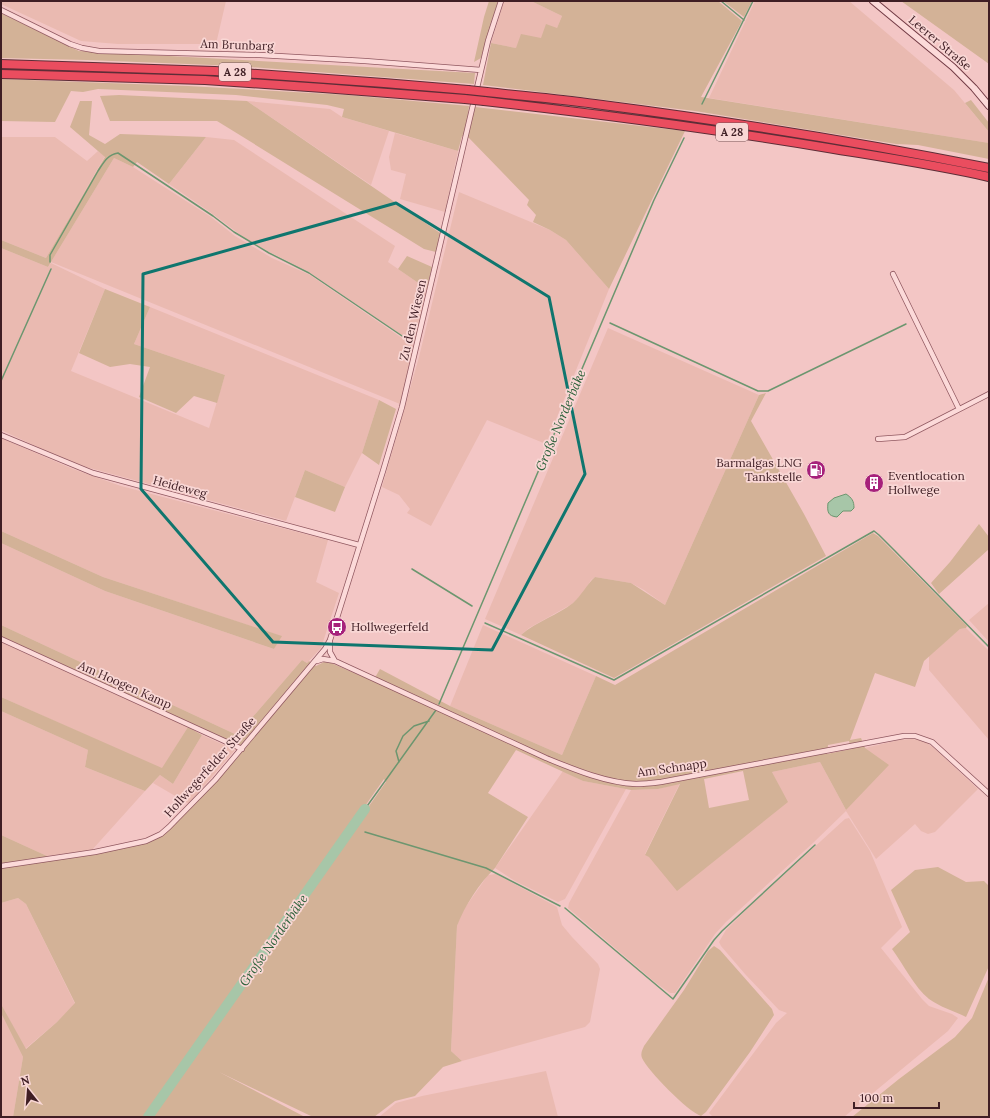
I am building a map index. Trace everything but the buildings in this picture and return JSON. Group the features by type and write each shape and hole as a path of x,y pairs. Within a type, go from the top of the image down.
{"highway":[{"name":"A 28","path":"1,64 215,71 468,90 594,104 752,126 898,150 989,168"},
{"name":"A 28","path":"1,74 205,80 331,88 465,99 592,113 749,135 879,156 989,177"}],"main road":[{"name":"Leerer Straße","path":"872,1 953,67 989,106"}],"street":[{"name":"Zu den Wiesen","path":"330,640 384,471 402,407 488,41 501,1"},
{"name":"Am Brunbarg","path":"1,10 70,44 99,51 260,55 482,70"},
{"path":"893,274 959,409"},
{"path":"878,440 905,437 989,394"},
{"name":"Heideweg","path":"1,435 92,473 359,546"},
{"name":"Am Hoogen Kamp","path":"1,639 242,749"},
{"path":"330,640 330,652 334,661"},
{"name":"Hollwegerfelder Straße","path":"1,866 95,852 146,841 161,834 215,780 315,662 330,640"},
{"name":"Am Schnapp","path":"315,662 323,659 334,661 440,708 546,758 582,772 616,781 636,784 661,782 904,736 915,736 932,742 989,794"}],"highlighted area":[{"path":"396,203 549,297 585,474 492,650 273,642 141,489 143,274"}],"shaded area":[{"path":"1,1 226,1 216,44 118,44 81,41 1,4"},
{"path":"489,1 498,1 481,58 474,62 484,17"},
{"path":"504,1 531,1 562,16 557,28 541,38 516,48 491,43"},
{"path":"531,1 718,1 742,21 701,97 989,143 989,159 918,145 896,144 695,111 483,85 491,43 516,48 521,34 541,38 546,24 557,28 562,16"},
{"path":"723,1 752,1 744,17"},
{"path":"755,1 849,1 954,90 989,132 989,143 709,98"},
{"path":"901,1 989,1 989,64"},
{"path":"1,13 79,51 475,73 474,84 237,66 1,58"},
{"path":"1,79 188,86 347,95 469,106 467,122 471,124 475,107 685,131 609,289 566,240 533,222 536,215 527,205 529,200 469,138 462,136 458,151 342,117 344,109 327,105 236,95 98,89 83,92 71,91 55,122 1,121"},
{"path":"119,95 247,101 440,233 436,252 424,249 217,121 110,121 100,96"},
{"path":"971,100 989,123 989,132 965,103"},
{"path":"80,101 92,101 89,135 105,144 120,134 206,137 169,184 137,162 133,167 114,158 48,267 1,248 1,240 46,258 105,157 70,127"},
{"path":"247,101 330,109 342,117 389,131 371,185"},
{"path":"395,133 458,151 445,212 400,199 406,174 391,170 389,157"},
{"path":"1,137 55,137 87,161 98,151 105,156 46,258 1,240"},
{"path":"206,137 234,140 395,246 388,262 427,289 415,344 309,272 250,242 169,184"},
{"path":"114,158 133,167 211,217 235,236 272,258 310,275 415,347 400,404 51,262"},
{"path":"459,192 550,230 566,240 609,289 546,444 487,420 431,526 407,513 410,509 399,495 382,487 419,357"},
{"path":"1,248 48,267 51,263 105,289 71,371 209,428 225,375 134,344 150,307 379,400 362,453 345,487 305,470 286,521 86,467 1,430"},
{"path":"407,256 432,267 427,289 398,269"},
{"path":"105,289 150,307 134,344 225,375 217,403 194,396 176,413 139,397 150,367 130,364 110,367 79,353"},
{"path":"608,328 759,395 665,605 631,583 595,577 591,580 584,592 572,604 529,628 521,635 485,619"},
{"path":"766,393 751,421 826,556 614,678 521,635 573,603 595,577 631,583 665,605 759,395"},
{"path":"379,400 396,409 379,465 362,453"},
{"path":"1,438 73,469 121,486 328,540 316,582 339,593 321,648 307,663 302,660 237,735 1,625 1,543 105,591 274,649 281,636 103,577 1,531"},
{"path":"305,470 345,487 335,512 295,497"},
{"path":"846,494 854,503 854,508 851,511 843,511 837,517 830,515 828,511 828,503 834,498"},
{"path":"979,524 989,537 989,549 939,594 931,583 950,562"},
{"path":"1,531 103,577 282,636 274,649 105,591 1,543"},
{"path":"873,533 878,536 967,626 966,628 960,629 924,661 915,687 875,673 850,740 861,738 865,748 889,765 846,810 820,762 772,772 788,802 677,891 649,857 645,855 680,784 658,789 631,790 583,781 516,750 488,793 528,817 495,868 473,895 457,926 451,1051 462,1061 443,1067 415,1096 395,1101 374,1117 313,1117 219,1072 305,1117 150,1117 386,782 384,779 146,1117 13,1117 23,1057 1,1013 1,1004 26,1049 57,1022 75,1003 26,904 18,898 1,903 1,835 47,856 47,861 98,853 163,834 215,782 241,746 1,636 1,625 237,735 302,660 307,663 309,661 316,666 324,662 331,663 373,681 380,669 450,706 562,755 596,676 615,685","holes":["849,741 851,749 827,754 828,745","743,771 749,800 709,808 704,779"]},
{"path":"989,603 989,642 969,620"},
{"path":"483,625 596,676 562,755 450,706"},
{"path":"966,628 989,651 989,740 929,670 929,655 960,629"},
{"path":"1,642 188,727 162,769 1,697"},
{"path":"1,697 162,768 188,727 202,735 173,784 160,775 145,791 85,767 88,750 1,711"},
{"path":"1,711 88,750 85,767 145,791 92,850 47,856 1,835"},
{"path":"202,735 235,750 189,804 153,783 160,775 173,784"},
{"path":"912,739 924,741 934,748 978,789 935,832 928,834 921,831 915,824 876,859 846,811 726,922 715,934 675,993 670,993 656,983 568,908 569,903 631,790 658,789 680,783 645,854 649,856 787,802 772,772 820,762 846,810 865,748 899,740"},
{"path":"563,771 583,781 626,789 565,899 558,902 515,881 495,868"},
{"path":"849,818 870,851 902,927 881,948 929,1006 952,1014 958,1018 948,1031 844,1117 713,1117 709,1113 776,1023 787,1013 779,1010 745,974 719,942 726,930 749,907 845,819"},
{"path":"938,867 966,882 984,881 989,886 989,966 966,1017 929,999 914,982 892,949 910,932 891,890 915,870"},
{"path":"496,874 557,907 562,925 598,964 600,969 590,1022 585,1027 462,1061 451,1051 457,926 462,912 488,875"},
{"path":"18,898 26,904 75,1004 57,1022 25,1049 1,1004 1,903"},
{"path":"714,946 720,950 772,1009 774,1015 750,1052 706,1112 701,1116 687,1107 668,1090 645,1064 641,1054 644,1046 684,990 708,951"},
{"path":"989,977 989,1117 852,1117 955,1037 972,1018"},
{"path":"1,1013 23,1057 13,1117 1,1117"},
{"path":"546,1071 558,1117 379,1117 396,1103 422,1096"}],"waterway":[{"path":"721,1 744,20"},
{"name":"Große Norderbäke","path":"702,104 753,1"},
{"name":"Große Norderbäke","path":"439,704 654,200 684,138"},
{"path":"50,262 50,255 98,171 108,157 118,153 213,216 234,232 269,253 309,273 411,342"},
{"path":"1,381 51,269"},
{"path":"610,323 758,391 768,391 906,324"},
{"path":"485,623 614,680 874,531 989,647"},
{"path":"412,569 472,606"},
{"name":"Große Norderbäke","path":"365,809 436,710"},
{"name":"Große Norderbäke","path":"399,762 396,751 403,736 414,726 429,721"},
{"name":"Große Norderbäke","path":"148,1117 365,809"},
{"path":"365,832 486,868 560,906"},
{"path":"565,908 673,999 714,940 722,931 815,845"}],"place":[{"name":"Barmalgas LNG Tankstelle","path":"816,470"},
{"name":"Eventlocation Hollwege","path":"874,483"},
{"name":"Hollwegerfeld","path":"337,627"}]}
